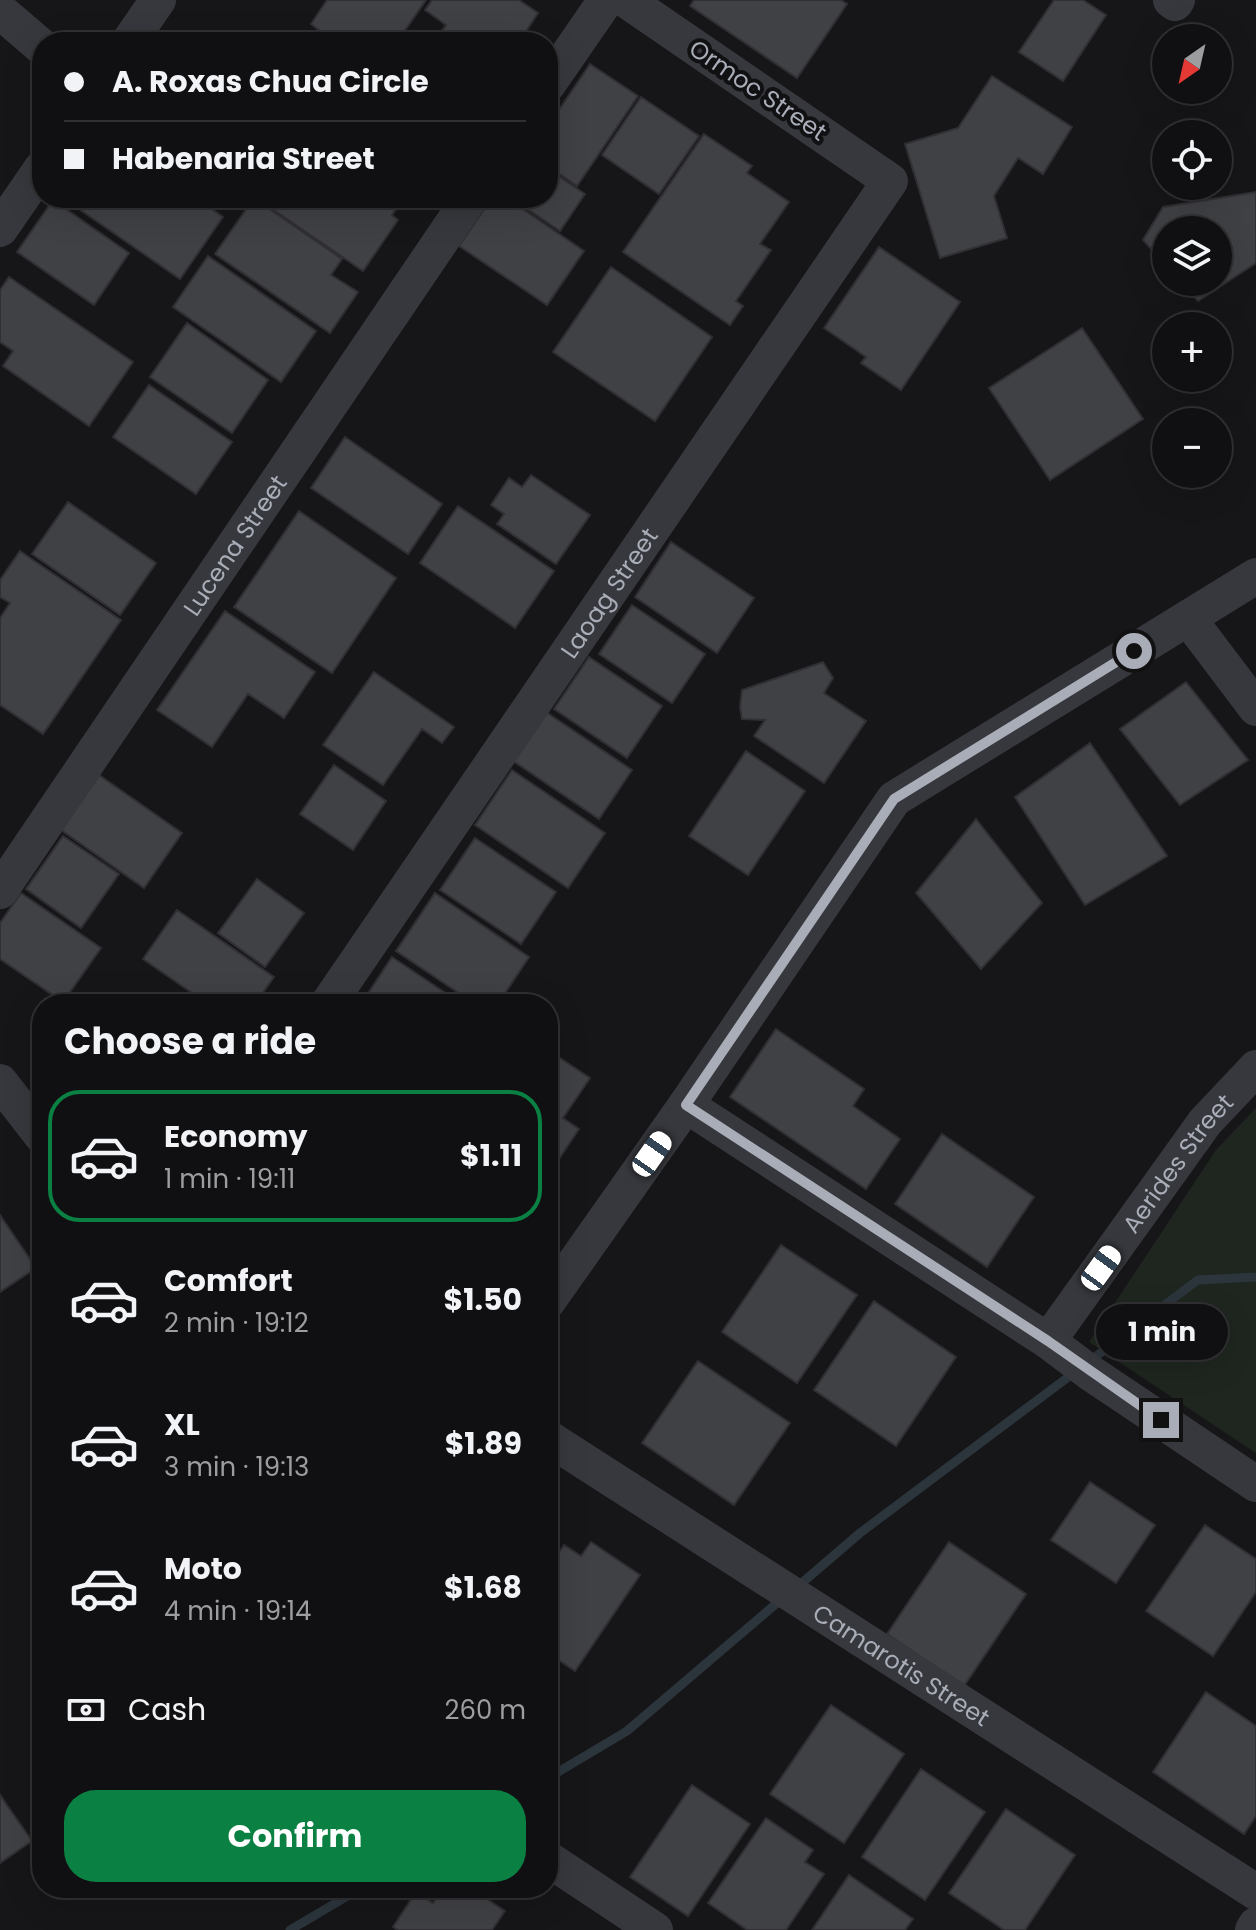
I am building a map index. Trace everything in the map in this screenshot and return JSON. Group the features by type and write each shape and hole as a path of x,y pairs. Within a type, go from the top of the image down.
{"street":[{"path":"136,32 158,0"},
{"path":"558,70 606,0"},
{"name":"Ormoc Street","path":"626,0 890,181"},
{"path":"0,11 32,38"},
{"name":"Laoag Street","path":"335,994 890,181"},
{"path":"0,229 32,183"},
{"name":"Lucena Street","path":"0,891 463,208"},
{"path":"558,1287 894,799 1256,576"},
{"path":"1188,618 1256,708"},
{"name":"Aerides Street","path":"1071,1357 1205,1122 1256,1068"},
{"path":"0,1082 32,1123"},
{"path":"686,1105 1071,1357 1256,1484"},
{"name":"Camarotis Street","path":"558,1444 1256,1892"},
{"path":"558,1866 655,1930"},
{"path":"1253,1930 1256,1925"}],"shaded area":[{"path":"1256,1108 1256,1453 1089,1342 1216,1150"}],"building":[{"path":"327,0 426,0 404,32 321,32 311,24"},
{"path":"432,0 519,0 538,13 526,32 441,32 446,25 425,10"},
{"path":"694,0 841,0 847,4 797,78 690,6"},
{"path":"1054,0 1083,0 1106,15 1063,81 1019,52"},
{"path":"590,64 638,96 577,186 558,173 558,111"},
{"path":"992,76 1072,127 1043,174 1018,158 994,196 1007,238 940,258 905,144 958,128"},
{"path":"641,97 699,136 659,194 602,155"},
{"path":"704,134 752,166 747,173 789,202 760,244 771,250 736,301 743,306 730,325 623,252"},
{"path":"558,176 585,194 560,231 526,208 558,208"},
{"path":"1256,192 1256,263 1232,279 1232,216 1158,216 1163,207 1206,200 1232,200 1232,196"},
{"path":"47,208 64,208 129,253 94,305 17,252"},
{"path":"77,208 210,208 223,217 180,279"},
{"path":"247,208 268,208 342,259 331,275 358,292 330,333 215,254"},
{"path":"271,208 397,208 392,215 398,220 363,271"},
{"path":"485,208 522,208 584,251 547,305 459,246"},
{"path":"1152,225 1152,250 1143,240"},
{"path":"879,247 960,302 901,390 861,363 866,357 824,328"},
{"path":"208,256 316,331 281,382 173,307"},
{"path":"611,267 712,337 655,421 553,352"},
{"path":"9,277 133,362 89,426 3,366 13,351 0,342 0,290"},
{"path":"187,323 268,380 232,433 150,377"},
{"path":"1082,328 1143,419 1050,480 989,388"},
{"path":"149,385 232,442 196,494 113,437"},
{"path":"345,437 442,504 408,554 311,488"},
{"path":"531,475 590,515 556,564 497,524 504,514 491,505 509,478 522,487"},
{"path":"68,502 156,563 120,615 32,554"},
{"path":"458,506 554,571 515,628 420,563"},
{"path":"299,511 396,578 332,673 234,607"},
{"path":"671,542 754,598 717,653 635,597"},
{"path":"20,551 121,620 43,734 0,705 0,618 10,603 0,597 0,580"},
{"path":"632,605 705,654 672,703 599,654"},
{"path":"225,611 315,672 284,718 248,694 212,747 157,710"},
{"path":"589,657 662,706 627,758 554,709"},
{"path":"823,662 833,678 824,693 866,721 824,783 754,736 765,720 742,719 740,707 742,690"},
{"path":"374,672 454,727 442,743 422,729 383,785 323,745"},
{"path":"1186,682 1248,760 1180,805 1120,729"},
{"path":"546,712 632,770 599,819 513,761"},
{"path":"1090,743 1167,856 1085,905 1015,797"},
{"path":"746,751 805,791 748,875 689,836"},
{"path":"334,765 386,801 353,850 300,814"},
{"path":"512,770 605,833 568,888 475,825"},
{"path":"99,775 182,833 144,888 61,830"},
{"path":"976,819 1042,903 981,969 916,893"},
{"path":"63,836 119,874 81,928 26,889"},
{"path":"475,838 556,892 521,944 440,890"},
{"path":"257,879 304,913 265,967 218,933"},
{"path":"21,893 101,948 69,994 51,994 0,959 0,923"},
{"path":"435,893 529,957 505,994 460,994 396,951"},
{"path":"177,910 274,977 262,994 194,994 143,959"},
{"path":"392,957 447,994 368,994"},
{"path":"776,1029 864,1089 853,1106 900,1139 866,1189 730,1097"},
{"path":"558,1057 590,1078 563,1118 579,1129 558,1160"},
{"path":"942,1134 1034,1197 987,1267 895,1204"},
{"path":"0,1215 32,1262 32,1271 0,1292"},
{"path":"781,1245 857,1295 797,1383 722,1332"},
{"path":"874,1301 956,1357 896,1446 814,1390"},
{"path":"698,1361 790,1423 734,1505 642,1443"},
{"path":"1090,1482 1155,1525 1116,1583 1051,1540"},
{"path":"1205,1525 1256,1559 1256,1592 1213,1656 1146,1611"},
{"path":"591,1542 640,1575 575,1671 558,1660 558,1554 564,1545 581,1556"},
{"path":"949,1542 1026,1594 964,1686 887,1634"},
{"path":"1206,1692 1256,1726 1256,1816 1244,1834 1153,1772"},
{"path":"831,1705 904,1754 844,1843 770,1794"},
{"path":"921,1769 985,1812 925,1900 862,1857"},
{"path":"692,1785 750,1824 688,1916 630,1877"},
{"path":"0,1795 32,1841 0,1863"},
{"path":"1006,1809 1075,1855 1025,1930 1004,1930 949,1893"},
{"path":"766,1818 813,1850 805,1862 824,1874 786,1930 747,1930 708,1903"},
{"path":"849,1875 913,1919 905,1930 812,1930"},
{"path":"412,1898 425,1898 433,1903 436,1898 485,1898 505,1911 492,1930 398,1930 393,1927"}],"waterway":[{"path":"1087,1363 1198,1280 1256,1277"},
{"path":"796,1588 860,1533 1075,1372"},
{"path":"558,1772 627,1731 784,1597"},
{"path":"290,1930 344,1898"}],"route":[{"path":"1134,651 894,799 686,1105 1048,1341 1161,1420"}]}
